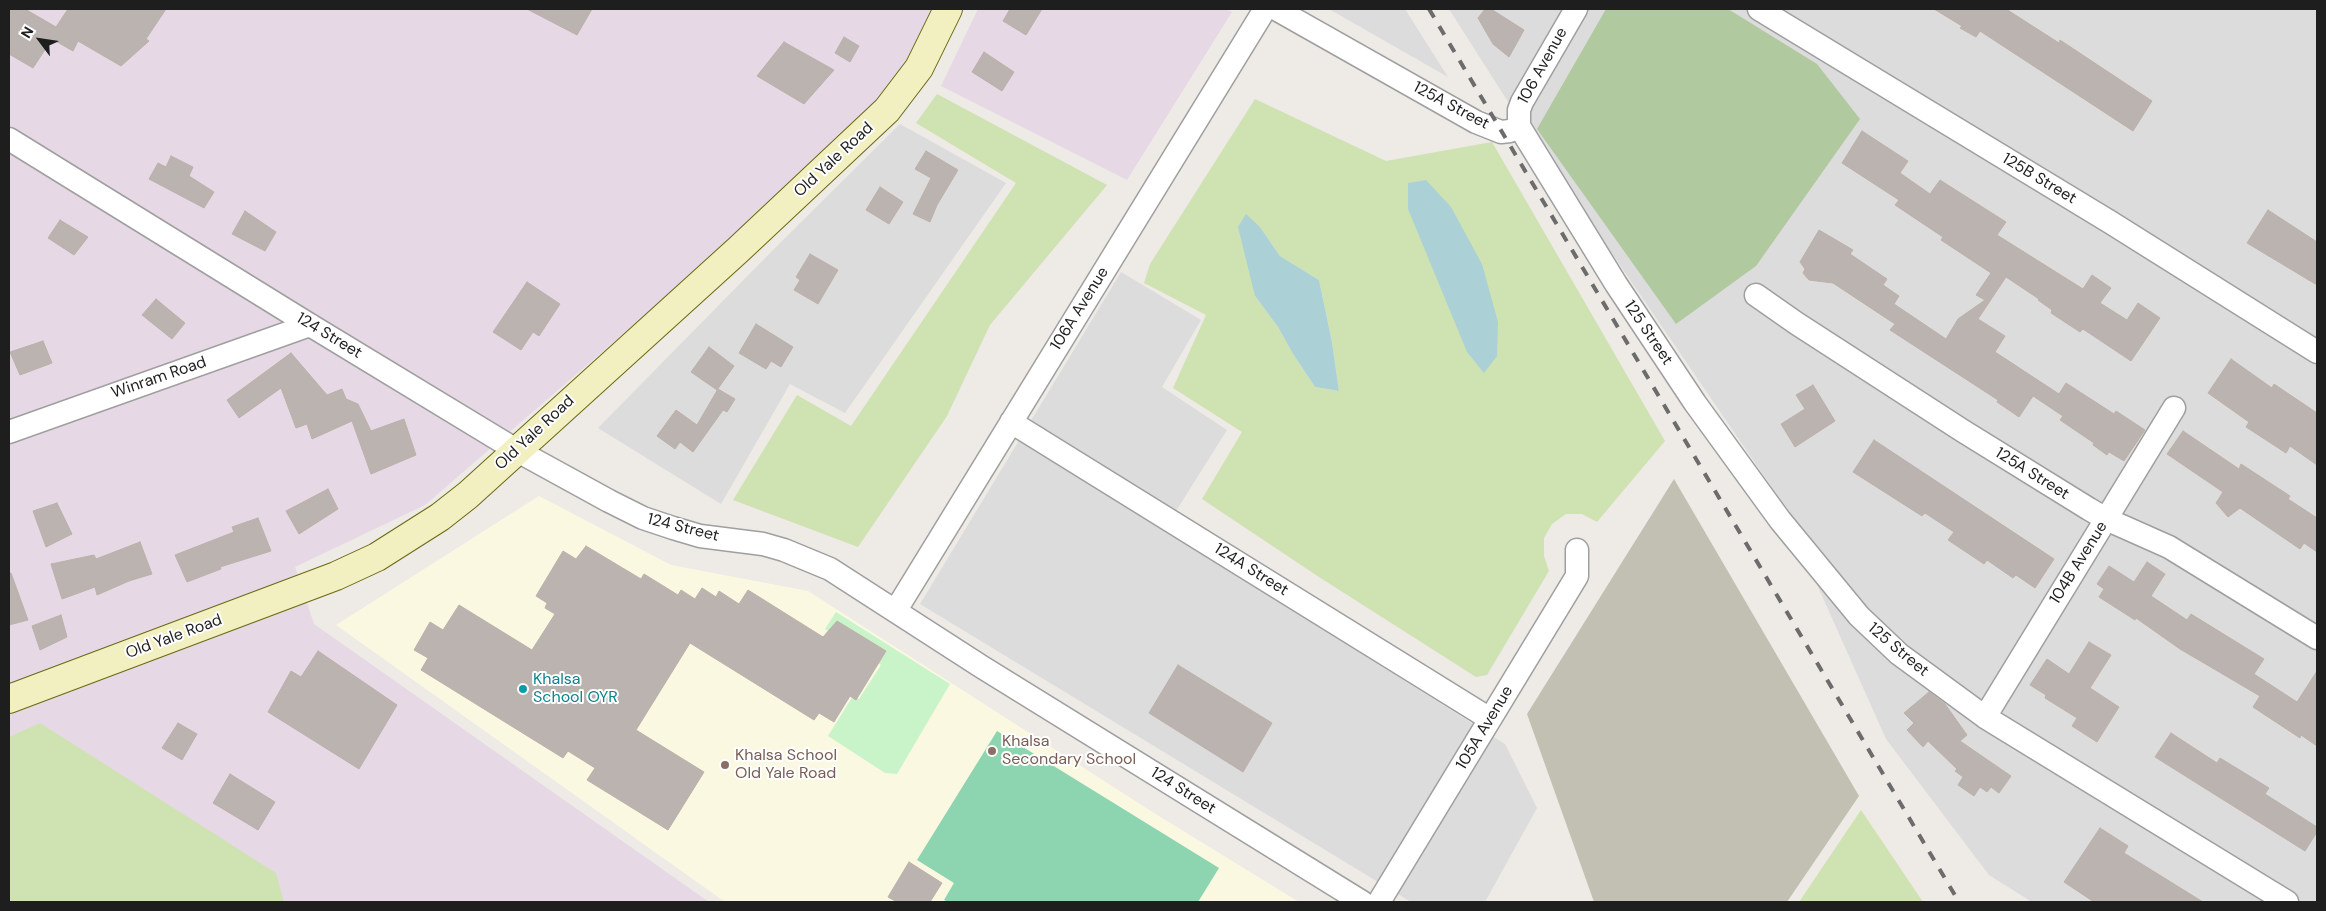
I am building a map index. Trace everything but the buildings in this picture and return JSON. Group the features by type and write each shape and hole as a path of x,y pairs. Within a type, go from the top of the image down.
{"main road":[{"name":"Old Yale Road","path":"9,699 298,592 369,561 440,517 468,495 738,250 882,115 919,68 948,9"}],"street":[{"name":"106A Avenue","path":"896,610 1264,9"},
{"name":"125A Street","path":"1276,9 1476,122 1501,132 1510,131 1519,126"},
{"name":"106 Avenue","path":"1519,126 1519,110 1522,102 1576,9"},
{"name":"125B Street","path":"1759,9 2110,222 2317,352"},
{"name":"125 Street","path":"1519,126 1616,284 1738,463 1844,600 1899,654 1985,717 2287,902"},
{"name":"124 Street","path":"9,139 516,450 643,518 700,536 763,544 784,550 830,569 982,667 1362,902"},
{"name":"125A Street","path":"1756,295 1963,431 2106,519 2169,547 2317,638"},
{"name":"Winram Road","path":"9,432 310,325"},
{"name":"104B Avenue","path":"1985,717 2174,408"},
{"name":"124A Street","path":"1011,422 1490,719"},
{"name":"105A Avenue","path":"1379,902 1578,576 1577,550"}],"shaded area":[{"path":"9,9 934,9 904,77 763,213 425,505 295,567 314,624 709,902 9,902"},
{"path":"978,9 1225,9 1232,12 1127,180 941,86"},
{"path":"1329,9 1405,9 1448,77"},
{"path":"1449,9 2317,9 2317,902 2032,902 1989,875 1886,739 1777,495 1505,97"},
{"path":"900,124 1006,183 845,413 790,384 721,504 598,428 774,249"},
{"path":"1121,272 1201,320 1162,387 1227,430 1164,530 1505,744 1537,808 1485,902 1411,902 920,604"},
{"path":"1674,479 1859,796 1787,902 1594,902 1527,714"},
{"name":"Khalsa School Old Yale Road","path":"539,496 671,565 808,591 1154,813 1299,902 725,902 336,625"}],"green space":[{"path":"1606,9 1728,9 1817,64 1860,119 1756,266 1676,324 1537,129"},
{"path":"937,94 1107,185 990,325 947,416 858,547 733,500 797,395 851,426 1016,183 916,123"},
{"path":"1255,99 1386,161 1492,142 1665,441 1597,522 1582,514 1566,514 1552,524 1544,538 1544,556 1549,571 1487,675 1476,677 1319,577 1202,499 1242,432 1173,388 1206,315 1144,283 1150,264","holes":["1260,227 1280,256 1319,280 1332,342 1339,391 1315,387 1278,327 1255,296"]},
{"path":"836,612 950,684 897,774 885,773 828,736 853,696 859,699 881,665 825,629"},
{"path":"40,723 276,873 284,902 9,902 9,737"},
{"name":"Khalsa Secondary School","path":"997,731 1219,868 1198,902 948,902 944,900 954,883 917,860"},
{"path":"1861,810 1923,902 1799,902"}],"water":[{"path":"1426,180 1451,207 1482,264 1498,322 1497,356 1484,373 1467,352 1408,209 1408,183"},
{"path":"1246,214 1260,227 1280,256 1319,280 1332,342 1339,391 1315,387 1278,327 1255,296 1238,227"}],"railway":[{"path":"1429,9 1959,902"}],"place":[{"name":"Khalsa School OYR","path":"523,689"},
{"name":"Khalsa Secondary School","path":"992,751"},
{"name":"Khalsa School Old Yale Road","path":"725,765"}]}
